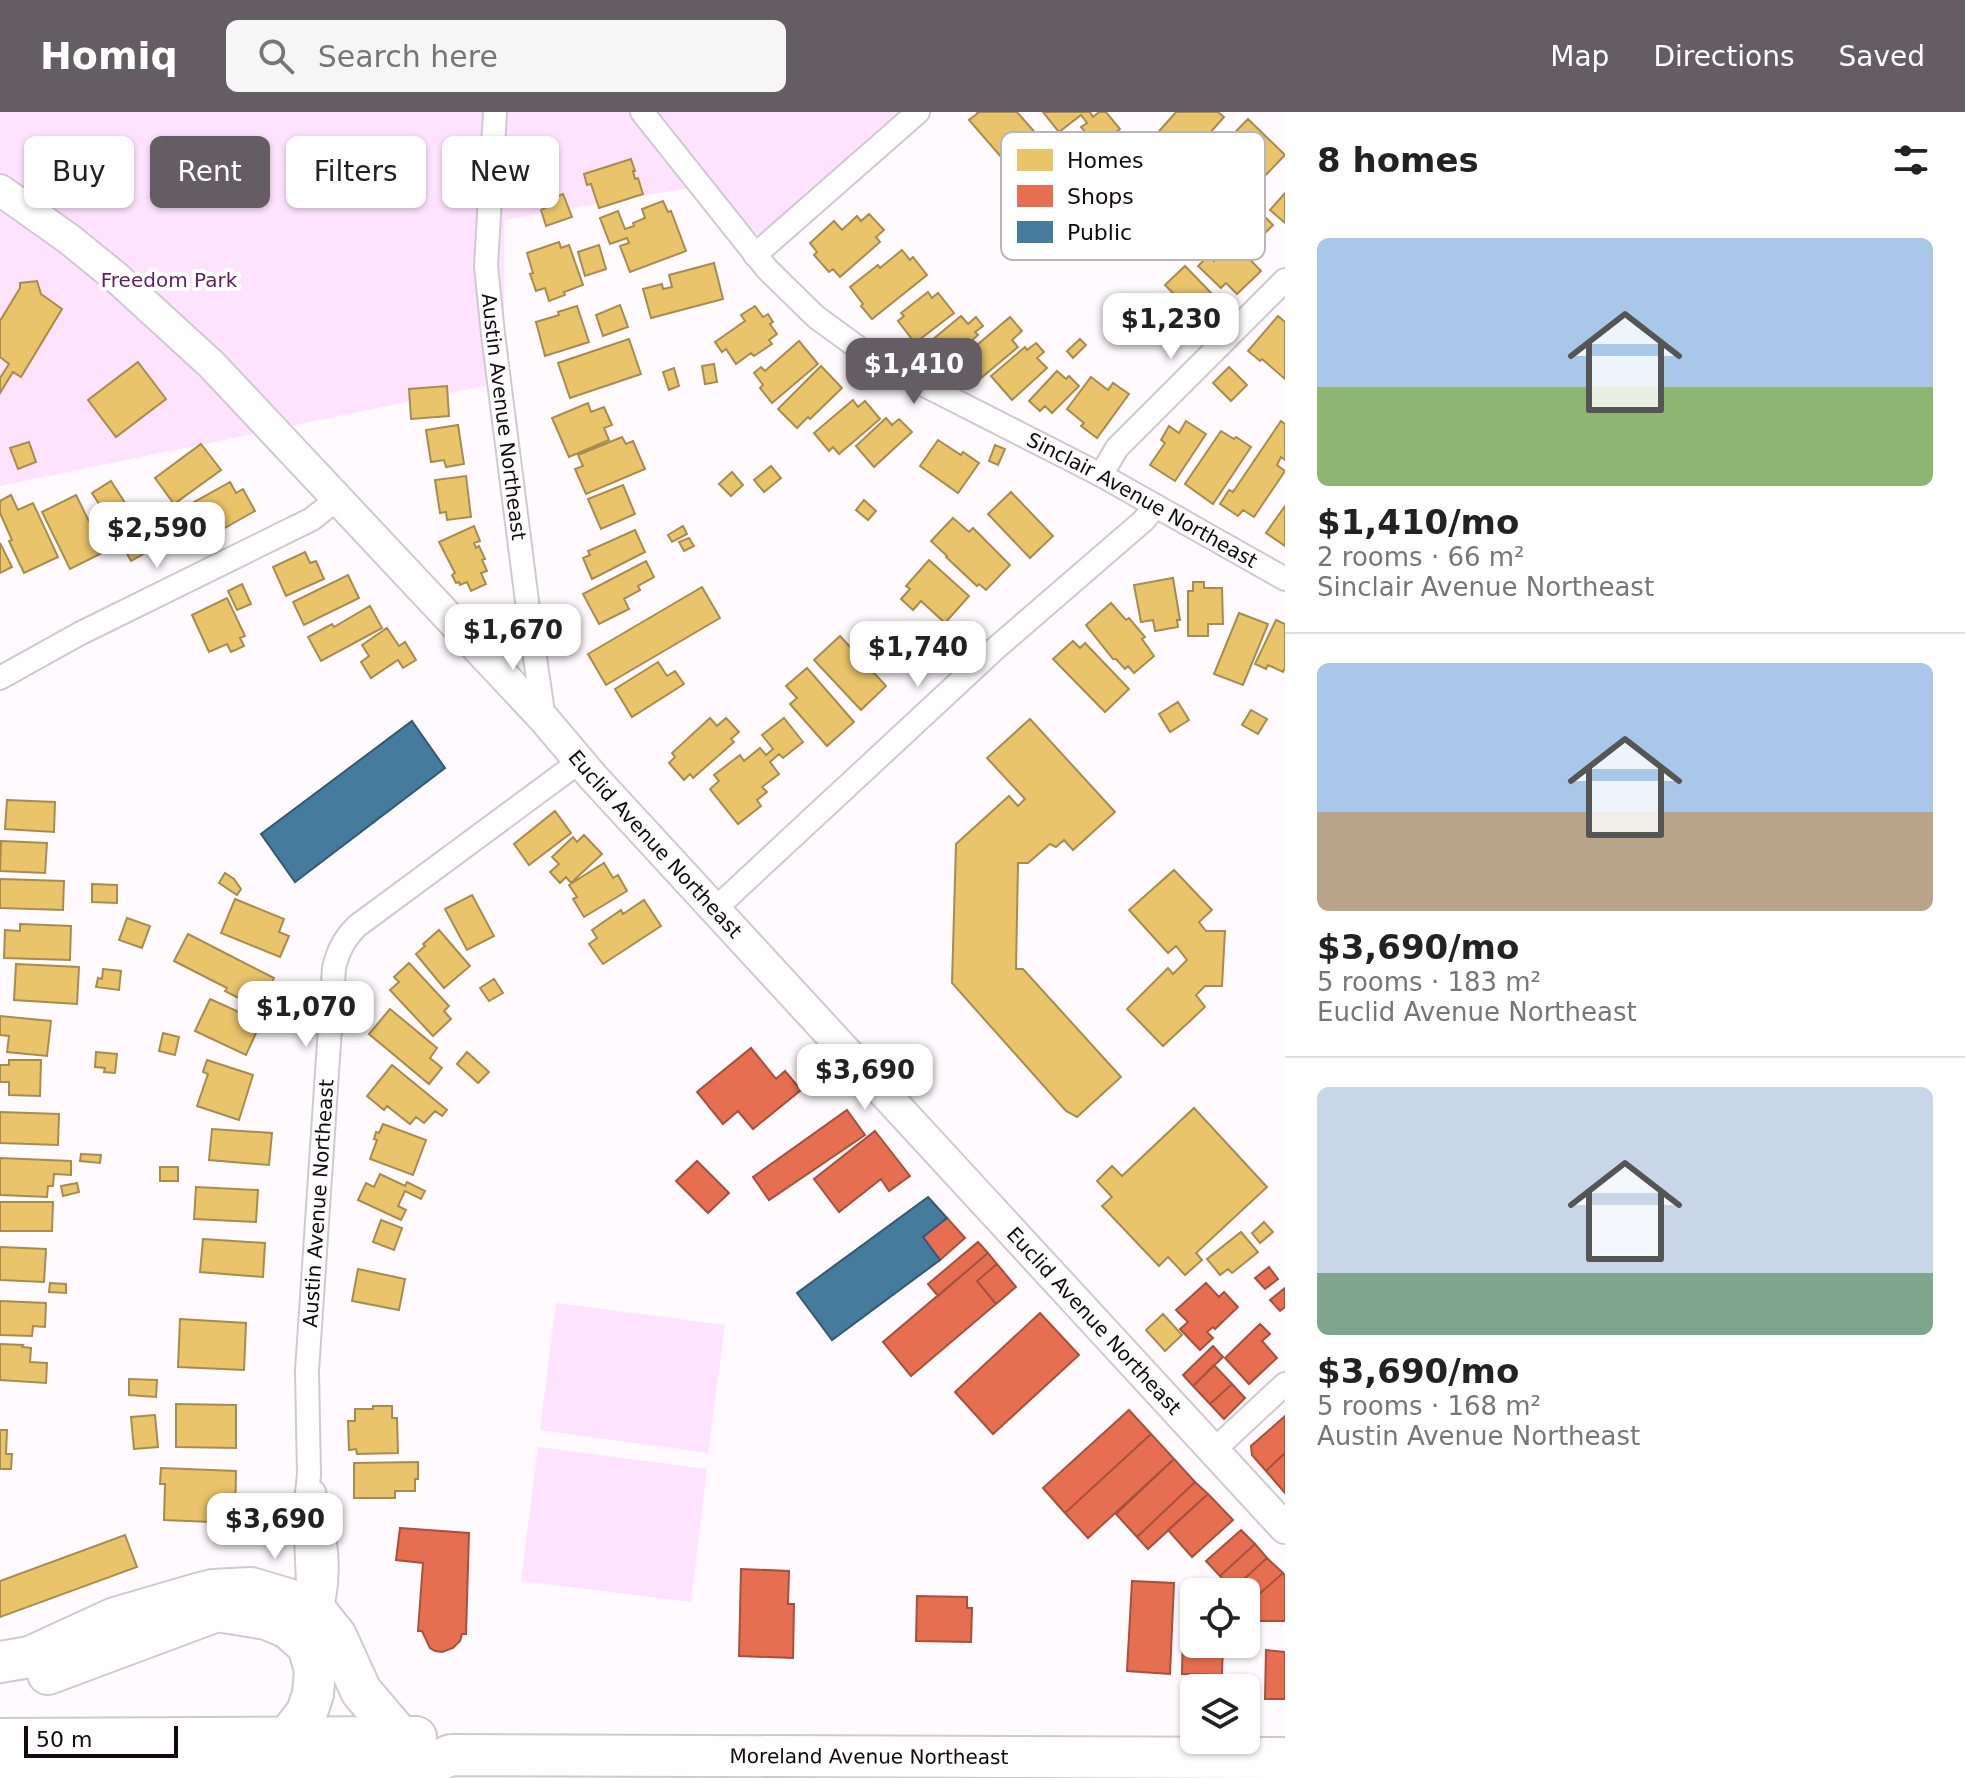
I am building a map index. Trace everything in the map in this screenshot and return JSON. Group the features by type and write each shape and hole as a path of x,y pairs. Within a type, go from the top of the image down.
{"highway":[{"path":"0,1662 30,1657 115,1618 213,1590 251,1588 288,1599 309,1627 315,1670 313,1694 286,1761"},
{"path":"0,1690 69,1668 217,1611 267,1619 288,1628 309,1627 336,1636 394,1761"},
{"name":"Moreland Avenue Northeast","path":"0,1739 286,1761"},
{"name":"Moreland Avenue Northeast","path":"0,1774 286,1761 394,1761 419,1769 451,1755 1285,1758"}],"street":[{"name":"Austin Avenue Northeast","path":"495,112 486,266 534,662 544,719"},
{"name":"Sinclair Avenue Northeast","path":"642,112 767,269 816,317 875,360 1101,475 1285,579"},
{"path":"755,255 918,112"},
{"name":"Euclid Avenue Northeast","path":"0,190 117,278 203,356 544,719 579,762 1285,1528"},
{"path":"1101,475 1117,448 1285,280"},
{"path":"0,678 79,634 312,519 337,499"},
{"path":"715,909 996,648 1143,521 1156,506"},
{"name":"Austin Avenue Northeast","path":"309,1627 305,1510 309,1475 307,1371 333,984 338,952 357,926 579,762"},
{"path":"1213,1451 1285,1384"},
{"name":"Austin Avenue Northeast","path":"309,1475 326,1547 327,1567 326,1593 309,1627"},
{"path":"265,1592 295,1575 307,1557"}],"green space":[{"name":"Freedom Park","path":"0,112 917,112 764,240 705,185 504,220 504,382 0,486"},
{"path":"556,1303 725,1325 708,1453 540,1430"},
{"path":"538,1447 707,1469 691,1602 521,1581"}],"building: Homes":[{"path":"1017,112 1035,132 1001,132 1001,157 969,120 978,113"},
{"path":"1043,112 1090,112 1093,117 1099,112 1106,112 1120,129 1116,132 1085,132 1081,127 1087,123 1081,115 1059,132"},
{"path":"1176,112 1218,112 1224,117 1211,132 1158,132"},
{"path":"1248,119 1261,132 1235,132"},
{"path":"1265,136 1285,155 1265,176"},
{"path":"631,159 635,179 638,178 643,194 599,208 584,174"},
{"path":"1285,193 1285,223 1270,210"},
{"path":"563,194 572,217 546,226 541,210 559,208 559,196"},
{"path":"663,201 668,212 671,211 686,251 630,272 620,246 629,243 627,238 610,244 600,218 618,211 625,229 645,218 642,209"},
{"path":"869,214 884,230 876,237 880,242 840,277 833,269 829,272 814,255 817,252 810,243 834,221 842,230 857,216 861,221"},
{"path":"1265,217 1273,225 1265,233"},
{"path":"559,242 561,248 569,245 583,285 549,301 545,288 536,291 527,253"},
{"path":"599,245 606,269 585,276 578,252"},
{"path":"902,250 910,260 913,257 927,275 872,319 850,287"},
{"path":"1204,260 1250,260 1261,271 1237,294 1226,283 1221,288 1198,266"},
{"path":"714,263 723,299 651,318 643,289 662,284 663,289 672,287 669,275"},
{"path":"1185,266 1216,298 1209,305 1214,311 1202,323 1165,285"},
{"path":"37,281 41,294 62,309 21,377 13,372 0,393 0,378 9,364 0,357 0,321 20,283"},
{"path":"928,292 932,298 938,293 954,313 915,343 898,321 904,316 901,313"},
{"path":"620,305 628,327 603,336 596,315"},
{"path":"577,306 589,342 545,356 536,322"},
{"path":"755,306 763,317 768,314 777,334 769,340 772,344 736,364 726,349 722,352 715,342 745,321 741,315"},
{"path":"961,316 968,324 976,317 983,326 975,332 978,335 950,360 932,340"},
{"path":"1278,316 1285,322 1285,379 1248,351"},
{"path":"1010,317 1022,331 1012,340 1018,347 981,378 963,357"},
{"path":"629,339 641,374 570,398 558,363"},
{"path":"1080,339 1086,345 1073,358 1067,351"},
{"path":"799,341 818,364 772,403 760,388 763,385 754,373 761,367 765,371"},
{"path":"1036,343 1044,352 1037,358 1047,368 1012,400 991,376 1025,347 1027,350"},
{"path":"138,362 166,399 116,437 88,400"},
{"path":"714,364 717,382 705,384 702,366"},
{"path":"821,366 842,388 797,428 778,409"},
{"path":"1229,367 1247,385 1231,401 1213,383"},
{"path":"674,368 679,386 669,390 663,372"},
{"path":"1057,371 1066,379 1069,376 1079,386 1052,413 1045,406 1040,411 1029,401"},
{"path":"1091,377 1108,390 1113,383 1129,394 1097,438 1081,426 1084,423 1067,409"},
{"path":"447,386 449,416 411,419 409,389"},
{"path":"853,400 858,407 865,401 880,419 839,454 833,447 829,451 814,433"},
{"path":"588,403 591,412 604,407 612,425 604,428 609,440 569,457 552,418"},
{"path":"886,418 892,425 899,419 912,432 874,467 856,446"},
{"path":"1186,421 1206,434 1175,481 1150,465 1165,443 1161,440 1169,426 1179,433"},
{"path":"1281,421 1285,424 1285,460 1281,457 1277,465 1285,471 1254,517 1243,510 1238,516 1220,504 1229,490 1233,492"},
{"path":"458,425 464,464 446,467 444,460 431,462 426,430"},
{"path":"1221,431 1251,447 1213,504 1185,484"},
{"path":"622,437 626,444 633,441 645,469 586,494 575,469 583,466 578,455"},
{"path":"938,440 979,463 958,493 920,466"},
{"path":"29,442 36,462 18,469 10,448"},
{"path":"201,444 221,470 174,504 155,478"},
{"path":"995,445 1005,449 998,465 989,461"},
{"path":"771,466 781,478 764,492 754,480"},
{"path":"732,472 743,485 731,496 719,484"},
{"path":"466,476 471,517 447,520 446,512 440,513 435,480"},
{"path":"111,481 127,506 108,518 92,493"},
{"path":"230,482 236,493 243,489 255,511 198,543 180,510"},
{"path":"623,485 635,514 601,529 588,499"},
{"path":"1011,492 1053,536 1030,558 988,514"},
{"path":"11,495 18,510 33,503 58,557 24,573 0,513 0,501"},
{"path":"76,495 104,552 70,569 42,512"},
{"path":"864,500 876,511 868,520 856,510"},
{"path":"1285,506 1285,546 1266,533"},
{"path":"953,518 969,532 973,528 1010,565 986,590 979,584 977,586 931,541"},
{"path":"474,526 480,541 474,543 476,548 479,546 487,571 481,573 486,584 471,591 467,582 456,583 452,575 455,573 439,542"},
{"path":"683,526 687,534 672,542 668,535"},
{"path":"635,530 645,552 592,579 583,558 590,555 588,551"},
{"path":"689,538 694,546 684,551 679,542"},
{"path":"139,539 147,552 131,561 124,548"},
{"path":"0,543 12,567 0,573"},
{"path":"305,552 310,563 316,561 324,579 286,596 273,567"},
{"path":"929,560 969,596 945,623 921,601 913,610 901,599 910,589 906,586"},
{"path":"646,561 654,577 624,599 629,609 599,624 583,594"},
{"path":"348,575 359,598 304,625 293,602"},
{"path":"1173,578 1180,620 1177,620 1178,627 1155,631 1153,620 1141,622 1134,585"},
{"path":"1193,582 1204,582 1204,588 1222,588 1223,624 1208,624 1208,636 1188,636 1188,591 1193,591"},
{"path":"242,584 251,604 237,610 228,591"},
{"path":"702,587 720,618 606,685 588,654"},
{"path":"227,598 245,636 240,638 244,646 231,652 227,644 209,652 192,615"},
{"path":"1111,603 1145,637 1142,639 1154,656 1134,673 1128,666 1125,669 1113,659 1086,625"},
{"path":"370,606 382,628 321,661 308,637 332,624 334,627"},
{"path":"1239,613 1268,624 1243,685 1214,674"},
{"path":"1276,620 1285,624 1283,672 1268,665 1266,669 1255,664"},
{"path":"387,628 399,646 405,642 416,660 403,668 398,660 371,678 361,662 369,656 362,645"},
{"path":"840,636 886,686 861,710 814,660"},
{"path":"1073,641 1080,648 1085,643 1129,689 1105,712 1053,659"},
{"path":"658,662 667,676 675,671 684,684 632,717 615,689"},
{"path":"807,668 854,722 827,746 790,704 797,698 786,686"},
{"path":"1178,702 1189,720 1170,732 1159,714"},
{"path":"1251,710 1267,719 1258,734 1242,725"},
{"path":"710,718 717,726 726,718 739,732 731,739 734,742 693,778 690,774 684,780 669,763 675,757 672,753"},
{"path":"784,718 803,742 783,758 779,754 770,762 779,774 762,787 767,792 757,800 761,806 738,824 710,789 719,781 714,775 740,755 744,761 760,748 766,755 773,749 762,735"},
{"path":"1030,719 1115,812 1073,850 1064,840 1056,847 1050,844 1028,863 1018,863 1016,969 1023,969 1121,1077 1077,1117 1066,1111 952,983 956,844 1009,796 1018,806 1025,799 987,758"},
{"path":"7,800 55,802 54,832 5,829"},
{"path":"555,811 571,833 529,865 514,844"},
{"path":"584,835 602,854 571,883 566,877 560,883 550,872 559,864 552,857 573,837 577,842"},
{"path":"1,841 47,843 45,873 0,871"},
{"path":"604,863 613,878 618,875 627,891 584,917 569,885"},
{"path":"1174,870 1212,910 1199,922 1206,931 1225,931 1222,986 1205,986 1196,995 1205,1007 1163,1046 1127,1009 1168,968 1173,974 1187,960 1176,946 1168,953 1129,910"},
{"path":"225,873 241,889 237,895 219,883"},
{"path":"0,879 64,881 63,910 0,908"},
{"path":"92,884 117,885 117,903 92,902"},
{"path":"472,895 494,936 467,950 445,909"},
{"path":"235,899 284,919 279,932 289,936 280,957 221,933"},
{"path":"644,900 661,926 603,964 589,944 597,938 592,930 621,910 623,914"},
{"path":"127,918 150,926 142,948 119,940"},
{"path":"20,924 71,926 70,960 4,958 5,930 20,931"},
{"path":"439,930 470,966 444,988 416,954"},
{"path":"188,934 274,978 258,1008 174,961"},
{"path":"409,963 449,1006 444,1011 451,1019 433,1036 390,990 399,982 394,977"},
{"path":"16,964 79,967 77,1004 14,1000"},
{"path":"103,969 121,971 119,990 96,987 98,978 102,979"},
{"path":"494,979 503,993 489,1001 480,988"},
{"path":"210,999 261,1022 246,1055 195,1031"},
{"path":"390,1009 437,1048 430,1058 442,1068 429,1084 369,1034"},
{"path":"0,1016 51,1021 47,1056 7,1052 9,1036 0,1035"},
{"path":"163,1033 179,1037 175,1055 159,1051"},
{"path":"96,1052 117,1054 115,1073 95,1067"},
{"path":"467,1052 489,1072 478,1083 457,1064"},
{"path":"9,1060 41,1060 40,1096 9,1095 9,1082 0,1082 0,1065 9,1065"},
{"path":"207,1060 253,1075 239,1120 197,1106 208,1074 203,1072"},
{"path":"392,1065 447,1110 442,1116 435,1111 424,1123 416,1117 410,1124 387,1106 384,1110 367,1096"},
{"path":"1194,1108 1267,1187 1196,1253 1202,1260 1185,1275 1168,1257 1159,1266 1102,1206 1112,1197 1097,1181 1112,1166 1122,1176"},
{"path":"0,1112 59,1114 58,1145 0,1143"},
{"path":"383,1124 426,1140 413,1175 370,1159 377,1140 374,1139 376,1132 379,1133"},
{"path":"212,1129 272,1133 269,1165 209,1160"},
{"path":"81,1154 101,1155 100,1163 80,1161"},
{"path":"0,1158 71,1161 71,1175 54,1174 53,1186 48,1186 47,1197 0,1195"},
{"path":"160,1167 178,1167 178,1181 160,1181"},
{"path":"380,1174 425,1191 421,1199 405,1191 398,1206 406,1210 401,1220 358,1200 366,1183 374,1187"},
{"path":"77,1183 79,1192 63,1196 61,1186"},
{"path":"196,1187 258,1190 256,1222 194,1219"},
{"path":"0,1202 53,1202 52,1231 0,1231"},
{"path":"381,1220 402,1228 394,1250 373,1242"},
{"path":"1264,1222 1273,1232 1260,1243 1252,1233"},
{"path":"1241,1232 1258,1252 1232,1273 1228,1269 1220,1275 1207,1259"},
{"path":"203,1239 265,1243 263,1277 200,1272"},
{"path":"0,1247 46,1249 44,1282 0,1280"},
{"path":"358,1269 405,1279 399,1310 352,1301"},
{"path":"50,1283 66,1284 66,1293 49,1292"},
{"path":"0,1301 46,1303 45,1327 33,1326 32,1336 0,1335"},
{"path":"1163,1314 1182,1335 1165,1351 1146,1330"},
{"path":"180,1319 246,1323 244,1370 178,1367"},
{"path":"0,1344 31,1348 30,1362 47,1363 46,1383 0,1380"},
{"path":"129,1379 157,1380 156,1397 129,1395"},
{"path":"176,1404 236,1405 236,1448 176,1447"},
{"path":"373,1406 392,1406 392,1418 397,1418 398,1453 357,1454 356,1449 349,1450 348,1421 355,1421 355,1409 373,1409"},
{"path":"155,1415 158,1447 134,1449 131,1417"},
{"path":"0,1430 7,1430 6,1454 12,1454 11,1469 0,1469"},
{"path":"418,1462 415,1491 395,1491 395,1498 354,1498 354,1463"},
{"path":"161,1468 236,1471 235,1523 164,1520 165,1484 160,1484"},
{"path":"125,1535 137,1567 0,1617 0,1581"}],"building: Shops":[{"path":"751,1048 776,1079 785,1071 801,1090 753,1129 738,1111 723,1124 697,1092"},
{"path":"847,1110 865,1135 769,1200 753,1177"},
{"path":"875,1131 910,1176 889,1191 881,1179 839,1212 814,1179"},
{"path":"697,1161 729,1193 708,1213 676,1181"},
{"path":"947,1218 965,1238 940,1260 923,1237"},
{"path":"978,1242 988,1253 938,1296 928,1284"},
{"path":"988,1253 997,1264 977,1281 996,1304 911,1376 883,1342"},
{"path":"997,1264 1016,1287 996,1304 977,1281"},
{"path":"1269,1267 1278,1279 1265,1289 1255,1278"},
{"path":"1206,1283 1219,1297 1224,1292 1238,1307 1215,1329 1213,1327 1207,1332 1213,1338 1200,1350 1180,1329 1188,1322 1176,1310"},
{"path":"1285,1288 1285,1307 1280,1311 1270,1300"},
{"path":"1040,1313 1079,1355 993,1434 955,1392"},
{"path":"1260,1324 1270,1334 1262,1341 1277,1358 1249,1384 1225,1358"},
{"path":"1213,1346 1223,1357 1193,1386 1183,1375"},
{"path":"1214,1365 1232,1384 1210,1404 1193,1386"},
{"path":"1232,1384 1245,1398 1224,1419 1210,1404"},
{"path":"1129,1410 1151,1434 1065,1513 1043,1488"},
{"path":"1285,1416 1285,1453 1266,1471 1252,1455 1251,1446"},
{"path":"1151,1434 1174,1459 1088,1538 1065,1513"},
{"path":"1285,1453 1285,1493 1266,1471"},
{"path":"1174,1459 1195,1482 1137,1537 1116,1514"},
{"path":"1195,1482 1208,1494 1148,1549 1137,1537"},
{"path":"1208,1494 1233,1520 1192,1557 1168,1530"},
{"path":"400,1528 469,1533 466,1634 462,1634 453,1648 435,1651 430,1648 422,1631 418,1631 423,1563 396,1560"},
{"path":"1241,1530 1255,1544 1220,1576 1206,1561"},
{"path":"1255,1544 1267,1558 1245,1578 1220,1576"},
{"path":"1267,1558 1283,1573 1260,1593 1260,1578 1245,1578"},
{"path":"741,1569 789,1571 788,1604 794,1604 793,1658 739,1656"},
{"path":"1283,1573 1285,1621 1260,1621 1260,1593"},
{"path":"1132,1581 1174,1583 1170,1674 1127,1671"},
{"path":"917,1596 967,1597 967,1608 972,1608 971,1642 916,1641"},
{"path":"1266,1650 1285,1652 1285,1699 1265,1699"},
{"path":"1182,1658 1223,1658 1222,1674 1182,1674"}],"building: Public":[{"path":"412,721 445,768 295,882 261,834"},
{"path":"928,1197 947,1218 923,1237 940,1260 832,1340 797,1293"}]}
